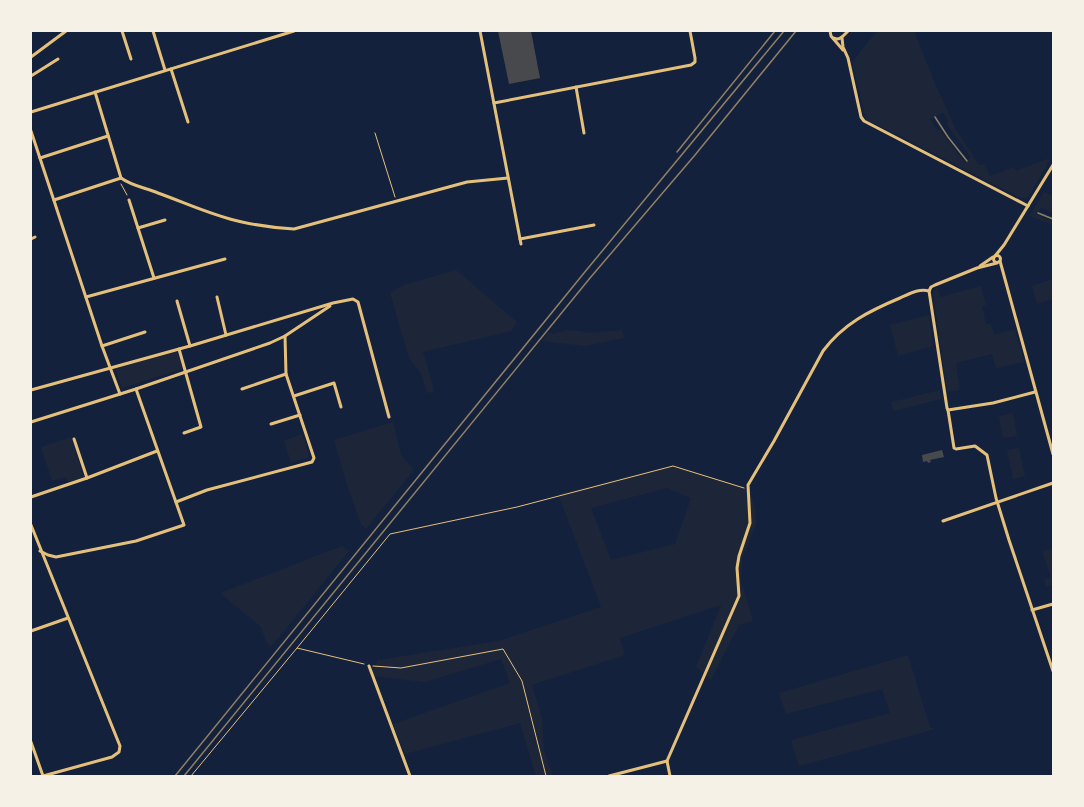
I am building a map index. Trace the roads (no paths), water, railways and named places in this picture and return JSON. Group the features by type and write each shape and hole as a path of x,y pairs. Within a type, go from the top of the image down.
{"street":[{"path":"31,57 66,31"},
{"path":"122,31 132,59"},
{"path":"153,31 165,70"},
{"path":"31,112 294,31"},
{"path":"480,31 521,244"},
{"path":"494,103 690,65 694,63 695,55 690,31"},
{"path":"830,31 833,38 845,51"},
{"path":"833,38 837,40 842,38 848,31"},
{"path":"842,38 861,117 864,121 1028,206"},
{"path":"31,76 58,59"},
{"path":"171,69 188,122"},
{"path":"576,87 584,133"},
{"path":"94,92 121,178 128,183 155,191 217,215 270,228 294,229 467,182 508,178"},
{"path":"31,131 102,346 120,394"},
{"path":"40,158 108,136"},
{"path":"977,268 994,257 1004,245 1053,164"},
{"path":"54,200 121,178"},
{"path":"129,200 154,278"},
{"path":"138,228 165,220"},
{"path":"520,239 594,225"},
{"path":"31,239 35,237"},
{"path":"999,261 1004,245"},
{"path":"994,257 999,256 999,261 1053,454"},
{"path":"994,257 994,261 999,261"},
{"path":"86,296 225,259"},
{"path":"999,261 935,285 929,291 954,448 975,446 987,455 996,498 1053,671"},
{"path":"670,776 667,761 739,596 737,568 739,556 750,523 748,485 752,476 774,441 822,351 834,338 871,310 919,290 929,291"},
{"path":"217,297 226,335"},
{"path":"31,390 190,346 333,303 354,299 358,302 389,417"},
{"path":"177,301 190,346"},
{"path":"31,422 136,389 270,343 285,336 333,303"},
{"path":"102,346 145,332"},
{"path":"176,502 207,490 312,462 314,458 286,374 285,336"},
{"path":"179,349 201,427 184,433"},
{"path":"242,389 286,374"},
{"path":"294,396 334,383 341,407"},
{"path":"40,550 48,556 56,557 136,541 184,525 136,389"},
{"path":"948,410 993,404 1035,392"},
{"path":"272,424 300,415"},
{"path":"74,439 87,478"},
{"path":"31,497 87,478 157,450"},
{"path":"942,521 1053,483"},
{"path":"31,525 120,746 119,752 112,757 43,776 31,742"},
{"path":"1032,610 1053,604"},
{"path":"31,631 68,618"},
{"path":"369,666 410,776"},
{"path":"609,776 667,761"}],"railway":[{"path":"677,152 775,31"},
{"path":"175,776 584,273 784,31"},
{"path":"184,776 590,278 695,155 796,31"},
{"path":"935,117 948,137 967,161"},
{"path":"1038,213 1053,219"}]}
